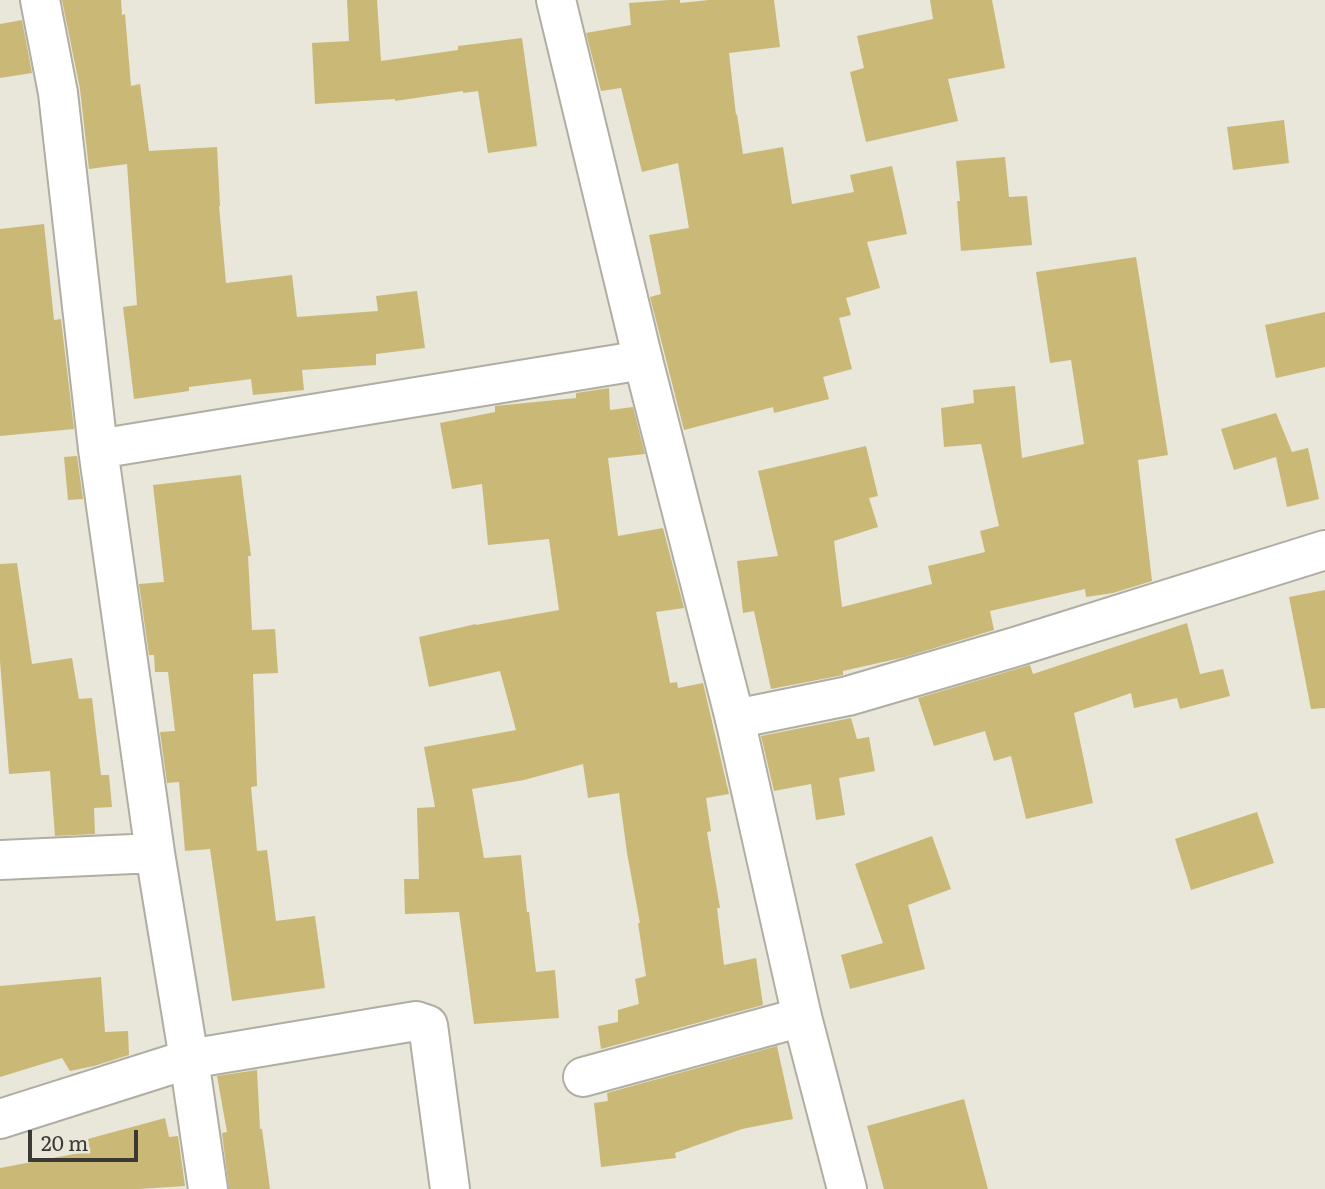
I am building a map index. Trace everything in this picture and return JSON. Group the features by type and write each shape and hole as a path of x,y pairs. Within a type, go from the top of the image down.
{"street":[{"path":"40,0 58,93 98,449 155,853 208,1189"},
{"path":"555,0 735,719 802,1017 847,1189"},
{"path":"98,449 643,360"},
{"path":"735,719 848,696 1325,550"},
{"path":"0,860 155,853"},
{"path":"583,1077 802,1017"},
{"path":"0,1119 189,1059 416,1021 428,1026 450,1189"}],"building":[{"path":"62,0 121,0 122,15 125,14 131,86 140,84 149,151 217,147 226,283 292,275 297,317 378,311 376,296 417,291 425,348 376,354 376,365 302,370 304,390 253,395 251,379 189,387 189,391 134,399 123,307 137,305 127,164 89,169 80,89"},
{"path":"347,0 377,0 381,61 458,50 458,46 522,38 537,146 488,153 478,91 395,101 315,104 312,43 349,41"},
{"path":"680,0 680,3 774,0 780,47 729,53 743,154 783,147 792,204 854,192 850,175 892,166 907,234 867,242 880,288 846,298 851,315 839,318 852,369 823,377 829,399 774,413 773,407 684,430 650,297 661,294 649,235 689,228 678,163 642,172 621,88 601,91 586,33 631,25 629,3"},
{"path":"930,0 992,0 1005,68 948,79 958,121 866,142 850,72 864,68 857,36 933,19"},
{"path":"22,20 32,73 0,78 0,24"},
{"path":"1284,120 1289,163 1233,170 1227,127"},
{"path":"1005,157 1009,197 1027,196 1032,245 961,251 956,161"},
{"path":"44,224 54,320 61,319 74,429 0,436 0,229"},
{"path":"1136,257 1168,455 1138,460 1152,581 1113,593 1086,597 1085,589 990,611 994,630 905,657 843,671 843,675 771,689 754,611 743,613 737,561 778,556 758,471 866,446 878,496 869,498 878,527 834,541 842,607 932,584 928,566 985,552 980,531 999,526 981,444 944,447 941,408 974,403 973,390 1015,386 1022,458 1084,444 1071,360 1050,363 1036,272"},
{"path":"1325,312 1325,367 1276,378 1265,325"},
{"path":"609,388 610,410 633,407 645,454 608,458 618,536 663,528 684,608 656,612 670,683 677,682 678,688 703,683 729,794 706,798 711,831 707,832 720,908 717,908 724,965 756,958 763,1005 601,1049 598,1026 618,1022 618,1010 639,1004 635,979 646,976 619,793 588,798 583,764 524,780 472,789 484,858 521,855 536,972 555,970 559,1018 474,1024 459,912 405,914 404,879 419,879 417,808 435,807 424,747 516,730 500,671 429,687 419,637 559,610 549,539 488,545 482,484 452,489 440,423 495,412 495,406 576,398 576,393"},
{"path":"1276,413 1292,452 1308,448 1319,499 1287,507 1276,457 1234,470 1221,429"},
{"path":"77,456 83,499 68,500 64,457"},
{"path":"241,475 251,556 248,556 252,630 275,629 278,673 253,674 257,786 251,787 257,851 267,850 276,921 315,916 325,988 232,1001 210,849 185,851 179,782 167,783 160,732 175,731 168,672 155,672 154,655 149,655 139,584 164,582 153,485"},
{"path":"17,563 32,664 72,658 79,699 92,698 101,775 109,775 112,807 94,808 95,834 55,836 50,771 9,774 0,661 0,564"},
{"path":"1325,590 1325,708 1311,709 1289,597"},
{"path":"1187,623 1200,674 1223,669 1230,696 1180,709 1177,698 1134,708 1131,693 1074,713 1093,803 1026,819 1011,756 994,761 985,731 934,746 918,698 1030,665 1033,674"},
{"path":"851,718 857,739 869,737 875,771 839,778 845,815 816,820 811,784 774,791 761,736"},
{"path":"1257,812 1274,863 1191,890 1175,839"},
{"path":"932,836 951,889 908,905 925,969 850,989 841,955 883,943 855,864"},
{"path":"101,977 105,1032 128,1031 129,1055 70,1071 62,1058 0,1077 0,986"},
{"path":"777,1046 793,1119 742,1129 675,1153 676,1158 601,1167 594,1103 608,1101 607,1093"},
{"path":"257,1070 260,1129 270,1189 229,1189 222,1133 227,1132 217,1076"},
{"path":"964,1099 988,1189 884,1189 867,1126"},
{"path":"165,1118 169,1137 178,1136 185,1186 139,1189 0,1189 0,1168 90,1151 88,1139"}]}
